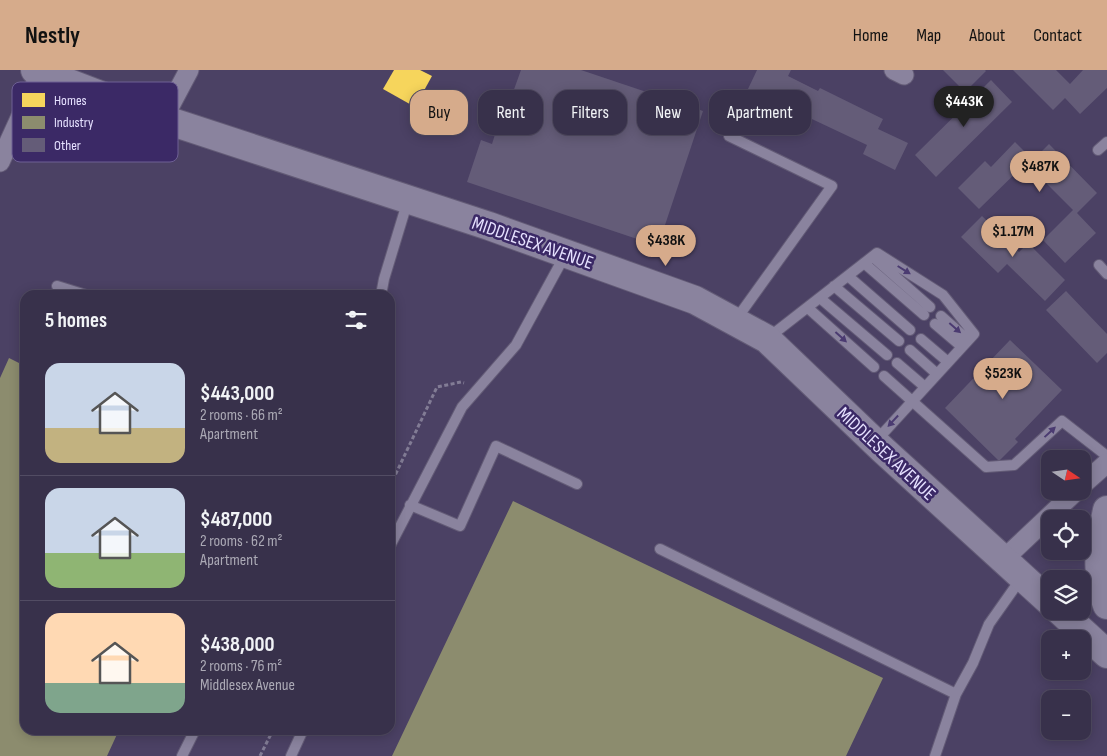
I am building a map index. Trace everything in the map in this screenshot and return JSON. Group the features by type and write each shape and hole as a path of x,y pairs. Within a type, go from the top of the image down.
{"main road":[{"name":"MIDDLESEX AVENUE","path":"39,71 67,82"},
{"name":"MIDDLESEX AVENUE","path":"178,124 408,200 695,300 767,339 874,442 1041,594"},
{"path":"1107,510 1099,562 1103,596 1107,605"},
{"path":"1070,620 1107,654"}],"street":[{"path":"178,92 190,70"},
{"path":"0,162 12,134"},
{"path":"1091,477 1107,463"},
{"path":"1013,568 1069,500"}],"lane":[{"path":"729,136 832,186 735,322"},
{"path":"1098,150 1107,142"},
{"path":"382,290 408,200"},
{"path":"767,339 877,253 943,294 974,334 874,442"},
{"path":"395,536 462,407 516,345 566,254"},
{"path":"869,260 927,311"},
{"path":"1099,265 1107,274"},
{"path":"848,276 910,330"},
{"path":"58,286 70,290"},
{"path":"834,286 899,341"},
{"path":"820,298 887,355"},
{"path":"808,308 874,367"},
{"path":"938,320 965,344"},
{"path":"921,339 948,362"},
{"path":"910,350 937,374"},
{"path":"897,364 925,387"},
{"path":"884,376 986,467 1014,465 1062,421 1107,456"},
{"path":"410,506 460,526 496,446 577,484"},
{"path":"660,549 956,694"},
{"path":"935,756 956,694 973,663 1013,568"},
{"path":"182,756 192,735"},
{"path":"291,756 301,735"}],"path":[{"path":"395,476 438,387 461,382 479,388"},
{"path":"260,756 270,735"}],"building: Homes":[{"path":"394,70 420,70 432,76 424,90 410,90 410,104 383,89"}],"building: Industry":[{"path":"9,358 20,364 20,735 117,735 107,756 0,756 0,378"},
{"path":"513,501 883,678 846,756 392,756"}],"building: Other":[{"path":"521,70 581,70 641,90 637,90 637,135 695,135 658,246 467,182 481,140 492,144 495,135 543,135 543,90 514,90"},
{"path":"757,70 791,70 788,76 818,91 820,88 883,119 878,129 908,143 895,170 863,154 867,145 811,119 811,90 748,89"},
{"path":"943,70 985,70 986,71 965,92"},
{"path":"1013,70 1056,70 1070,84 1083,70 1107,70 1107,88 1080,114 1065,98 1053,110"},
{"path":"991,80 1012,102 936,177 915,155"},
{"path":"699,110 703,111 699,123"},
{"path":"1015,142 1033,160 1049,144 1097,193 1077,213 1096,233 1065,263 1043,240 1073,210 1026,163 979,209 958,188 985,161 991,167"},
{"path":"982,216 1019,252 1028,243 1065,280 1045,301 1007,264 998,273 961,237"},
{"path":"1066,291 1107,334 1107,353 1097,363 1046,310"},
{"path":"1010,340 1062,390 1015,439 1018,442 999,461 945,408"}]}
